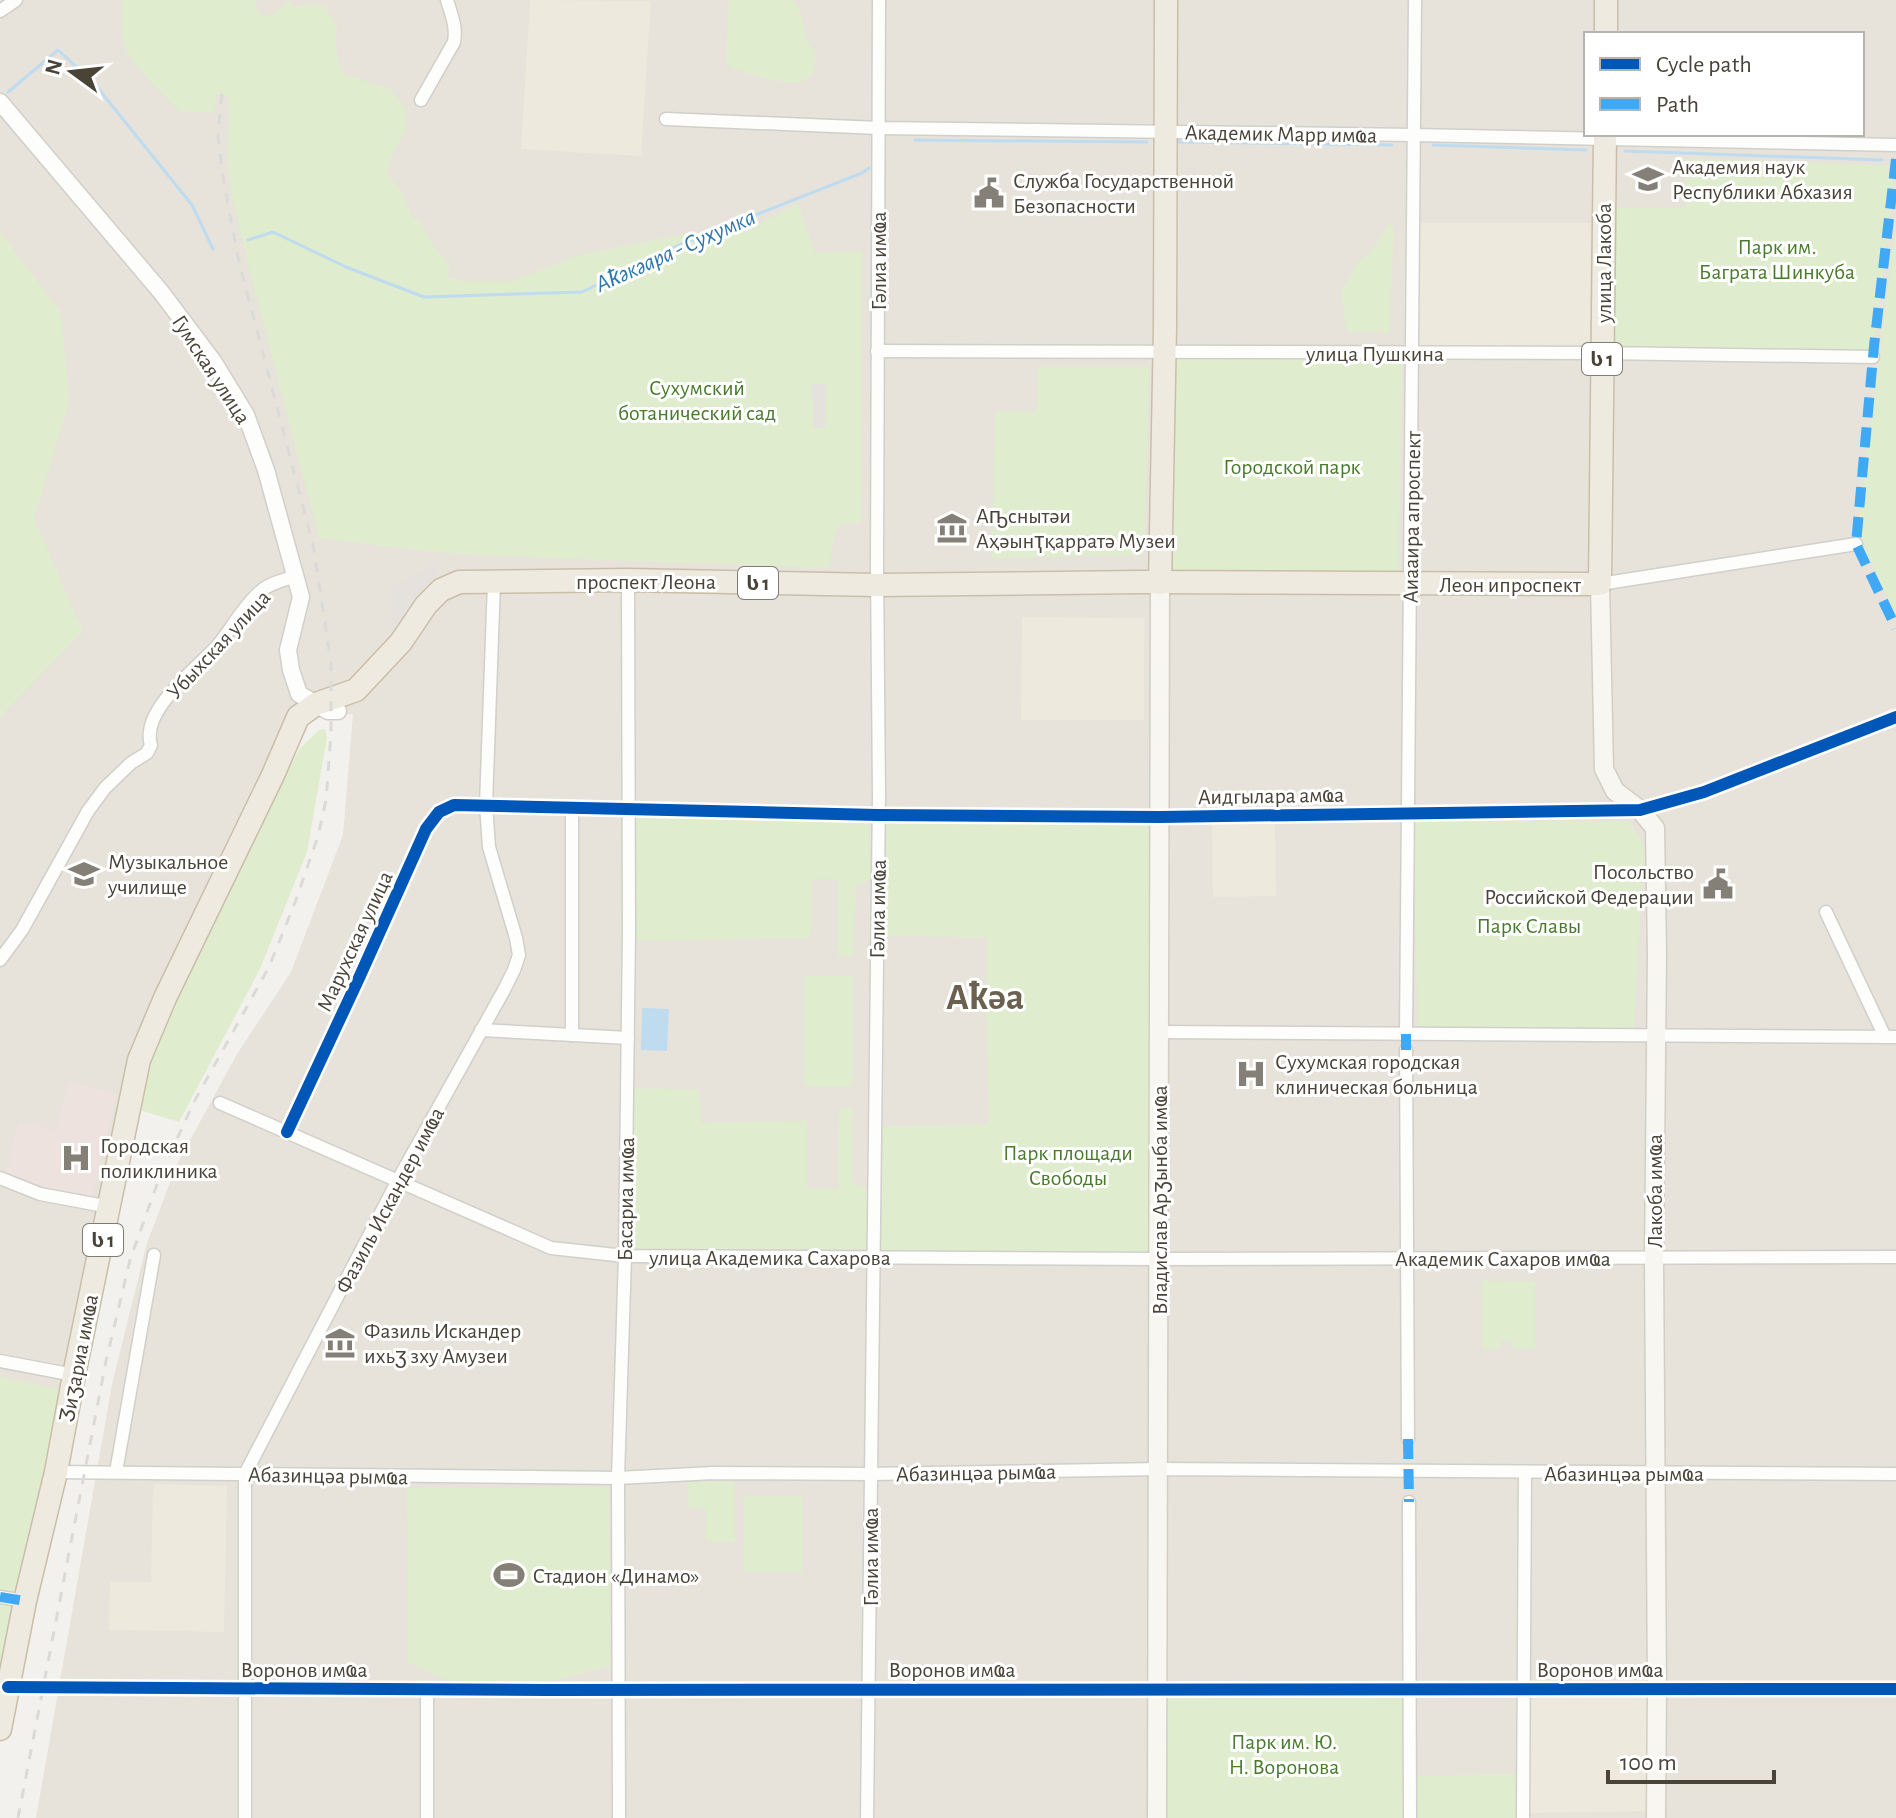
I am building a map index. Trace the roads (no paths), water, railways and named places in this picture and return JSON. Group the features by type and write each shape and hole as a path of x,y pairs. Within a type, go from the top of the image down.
{"highway":[{"path":"1160,583 1166,0"},
{"path":"1606,0 1606,32"},
{"name":"улица Лакоба","path":"1600,584 1605,136"},
{"name":"проспект Леона","path":"304,705 356,690 401,642 426,605 441,590 459,582 628,580 877,585 1160,583"},
{"name":"Леон ипроспект","path":"1160,583 1600,584"},
{"name":"ს 1","path":"273,775 300,734 314,721 353,705 366,696 377,683 390,654"},
{"name":"ს 1","path":"273,775 304,705"},
{"name":"Ӡиӡариа имҩа","path":"0,1729 25,1601 56,1472 139,1060 165,998 273,775"}],"main road":[{"name":"Владислав Арӡынба имҩа","path":"1157,1818 1160,583"},
{"name":"Лакоба имҩа","path":"1600,584 1604,769 1615,791 1640,810 1655,828 1656,1818"}],"street":[{"path":"0,11 16,0"},
{"path":"421,100 454,42 453,21 447,0"},
{"name":"Гәлиа имҩа","path":"867,1818 878,815 879,0"},
{"name":"Аиааира апроспект","path":"1406,1034 1415,0"},
{"name":"Гумская улица","path":"0,102 161,292 213,361 246,415 266,470 301,597 288,650 291,670 304,705"},
{"name":"Академик Марр имҩа","path":"666,119 879,128 1584,136"},
{"name":"Академик Марр имҩа","path":"1605,136 1896,145"},
{"name":"улица Пушкина","path":"877,351 1873,357"},
{"name":"Леон ипроспект","path":"1600,584 1856,544"},
{"name":"Убыхская улица","path":"0,960 22,930 88,811 105,788 131,763 147,753 151,745 148,735 165,700 217,645 256,596 265,588 296,576"},
{"name":"Басариа имҩа","path":"619,1818 618,1478 625,1256 630,810 628,580"},
{"name":"Фазиль Искандер имҩа","path":"245,1818 245,1474 398,1180 514,970 519,955 489,847 486,805 494,582"},
{"path":"304,705 338,711"},
{"name":"Аидгылара амҩа","path":"572,808 1160,817 1640,810 1718,787 1896,717"},
{"name":"Марухская улица","path":"287,1132 426,829 439,812 454,805 572,808"},
{"path":"572,808 572,1035"},
{"path":"1159,1032 1891,1037 1826,912"},
{"path":"481,1030 628,1038"},
{"path":"1406,1050 1408,1439"},
{"name":"улица Академика Сахарова","path":"220,1103 551,1248 625,1256 1159,1259"},
{"path":"0,1178 40,1194 110,1207"},
{"path":"116,1472 154,1255"},
{"name":"Академик Сахаров имҩа","path":"1159,1259 1896,1257"},
{"path":"0,1361 74,1375"},
{"name":"Абазинцәа рымҩа","path":"56,1472 618,1478 713,1473 871,1474 1158,1469 1896,1474"},
{"path":"1523,1818 1525,1472"},
{"path":"1409,1502 1410,1818"},
{"path":"0,1597 25,1601"},
{"name":"Воронов имҩа","path":"8,1687 1896,1689"},
{"path":"427,1689 427,1818"}],"water":[{"path":"642,1008 669,1009 667,1051 641,1050"}],"waterway":[{"name":"Аҟәкәара - Сухумка","path":"8,92 58,50 93,82 192,205 213,249"},
{"name":"Аҟәкәара - Сухумка","path":"915,140 1147,142"},
{"name":"Аҟәкәара - Сухумка","path":"1178,142 1392,145"},
{"name":"Аҟәкәара - Сухумка","path":"1433,145 1586,150"},
{"name":"Аҟәкәара - Сухумка","path":"1625,151 1882,160"},
{"name":"Аҟәкәара - Сухумка","path":"248,240 273,232 346,267 424,297 582,292 677,246 869,168"}],"railway":[{"path":"18,1818 106,1361 130,1260 160,1176 194,1102 269,967 318,836 326,800 331,733 331,663 313,545 239,262 218,137 222,92"}],"place":[{"name":"Академия наук Республики Абхазия","path":"1648,179"},
{"name":"Служба Государственной Безопасности","path":"989,193"},
{"name":"Аҧснытәи Аҳәынҭқарратә Музеи","path":"952,528"},
{"name":"Музыкальное училище","path":"84,874"},
{"name":"Посольство Российской Федерации","path":"1718,884"},
{"name":"Сухумская городская клиническая больница","path":"1251,1074"},
{"name":"Городская поликлиника","path":"76,1158"},
{"name":"Фазиль Искандер ихьӡ зху Амузеи","path":"340,1343"},
{"name":"Cтадион «Динамо»","path":"509,1575"}],"district":[{"name":"Аҟəа","path":"985,996"}],"park label":[{"name":"Парк им. Баграта Шинкуба","path":"1777,258"},
{"name":"Сухумский ботанический сад","path":"697,400"},
{"name":"Городской парк","path":"1292,466"},
{"name":"Парк Славы","path":"1529,925"},
{"name":"Парк площади Свободы","path":"1068,1164"},
{"name":"Парк им. Ю. Н. Воронова","path":"1284,1754"}]}
